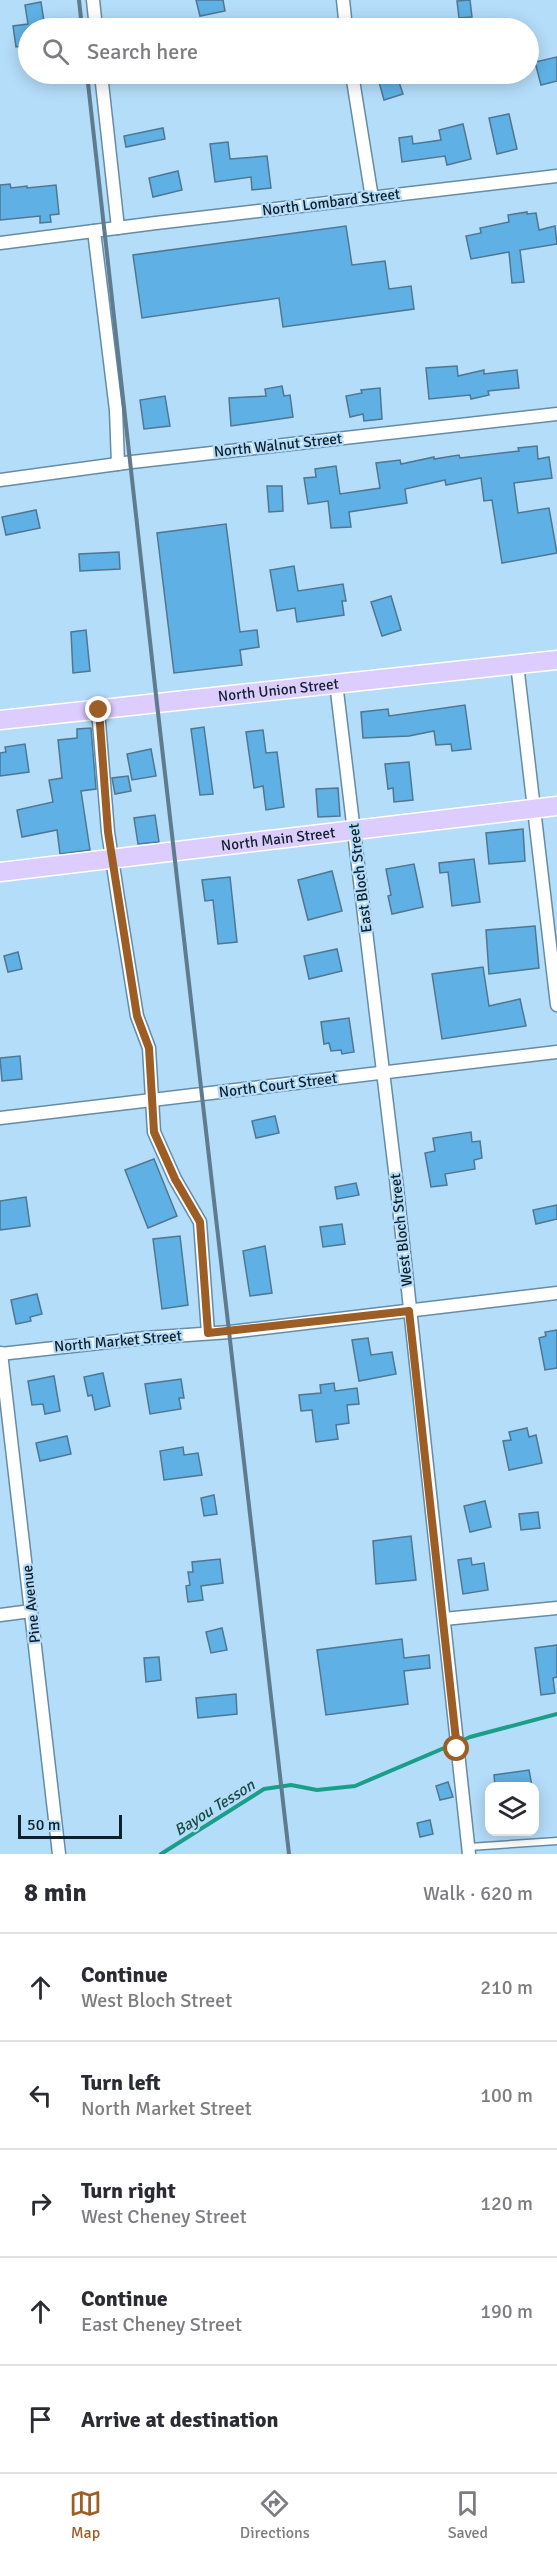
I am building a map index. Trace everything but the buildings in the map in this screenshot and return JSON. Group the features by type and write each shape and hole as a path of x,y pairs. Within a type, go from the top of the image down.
{"main road":[{"name":"North Union Street","path":"0,720 557,660"},
{"name":"North Main Street","path":"0,872 557,806"}],"street":[{"path":"93,0 95,18"},
{"path":"344,0 345,18"},
{"path":"101,84 118,464"},
{"path":"354,84 372,198"},
{"name":"North Lombard Street","path":"0,243 557,176"},
{"name":"North Walnut Street","path":"0,480 118,464 557,414"},
{"path":"517,664 557,1005"},
{"name":"East Bloch Street","path":"336,684 382,1072"},
{"path":"99,710 108,832 137,1016 149,1048 154,1132 160,1148 200,1222 208,1333"},
{"name":"North Court Street","path":"0,1118 557,1052"},
{"name":"West Bloch Street","path":"382,1072 469,1851"},
{"name":"North Market Street","path":"1,1353 208,1333 557,1293"},
{"name":"Pine Avenue","path":"1,1353 60,1854"},
{"path":"444,1619 557,1608"},
{"path":"0,1615 31,1611"}],"lane":[{"path":"469,1851 557,1841"}],"waterway":[{"name":"Bayou Tesson","path":"161,1854 264,1789 291,1785 317,1790 355,1786 470,1737 557,1714"}],"railway":[{"path":"79,0 81,18"},
{"path":"88,84 289,1854"}],"route":[{"path":"99,710 108,832 137,1016 149,1048 154,1132 175,1179 200,1222 208,1333 409,1311 457,1749"}]}
